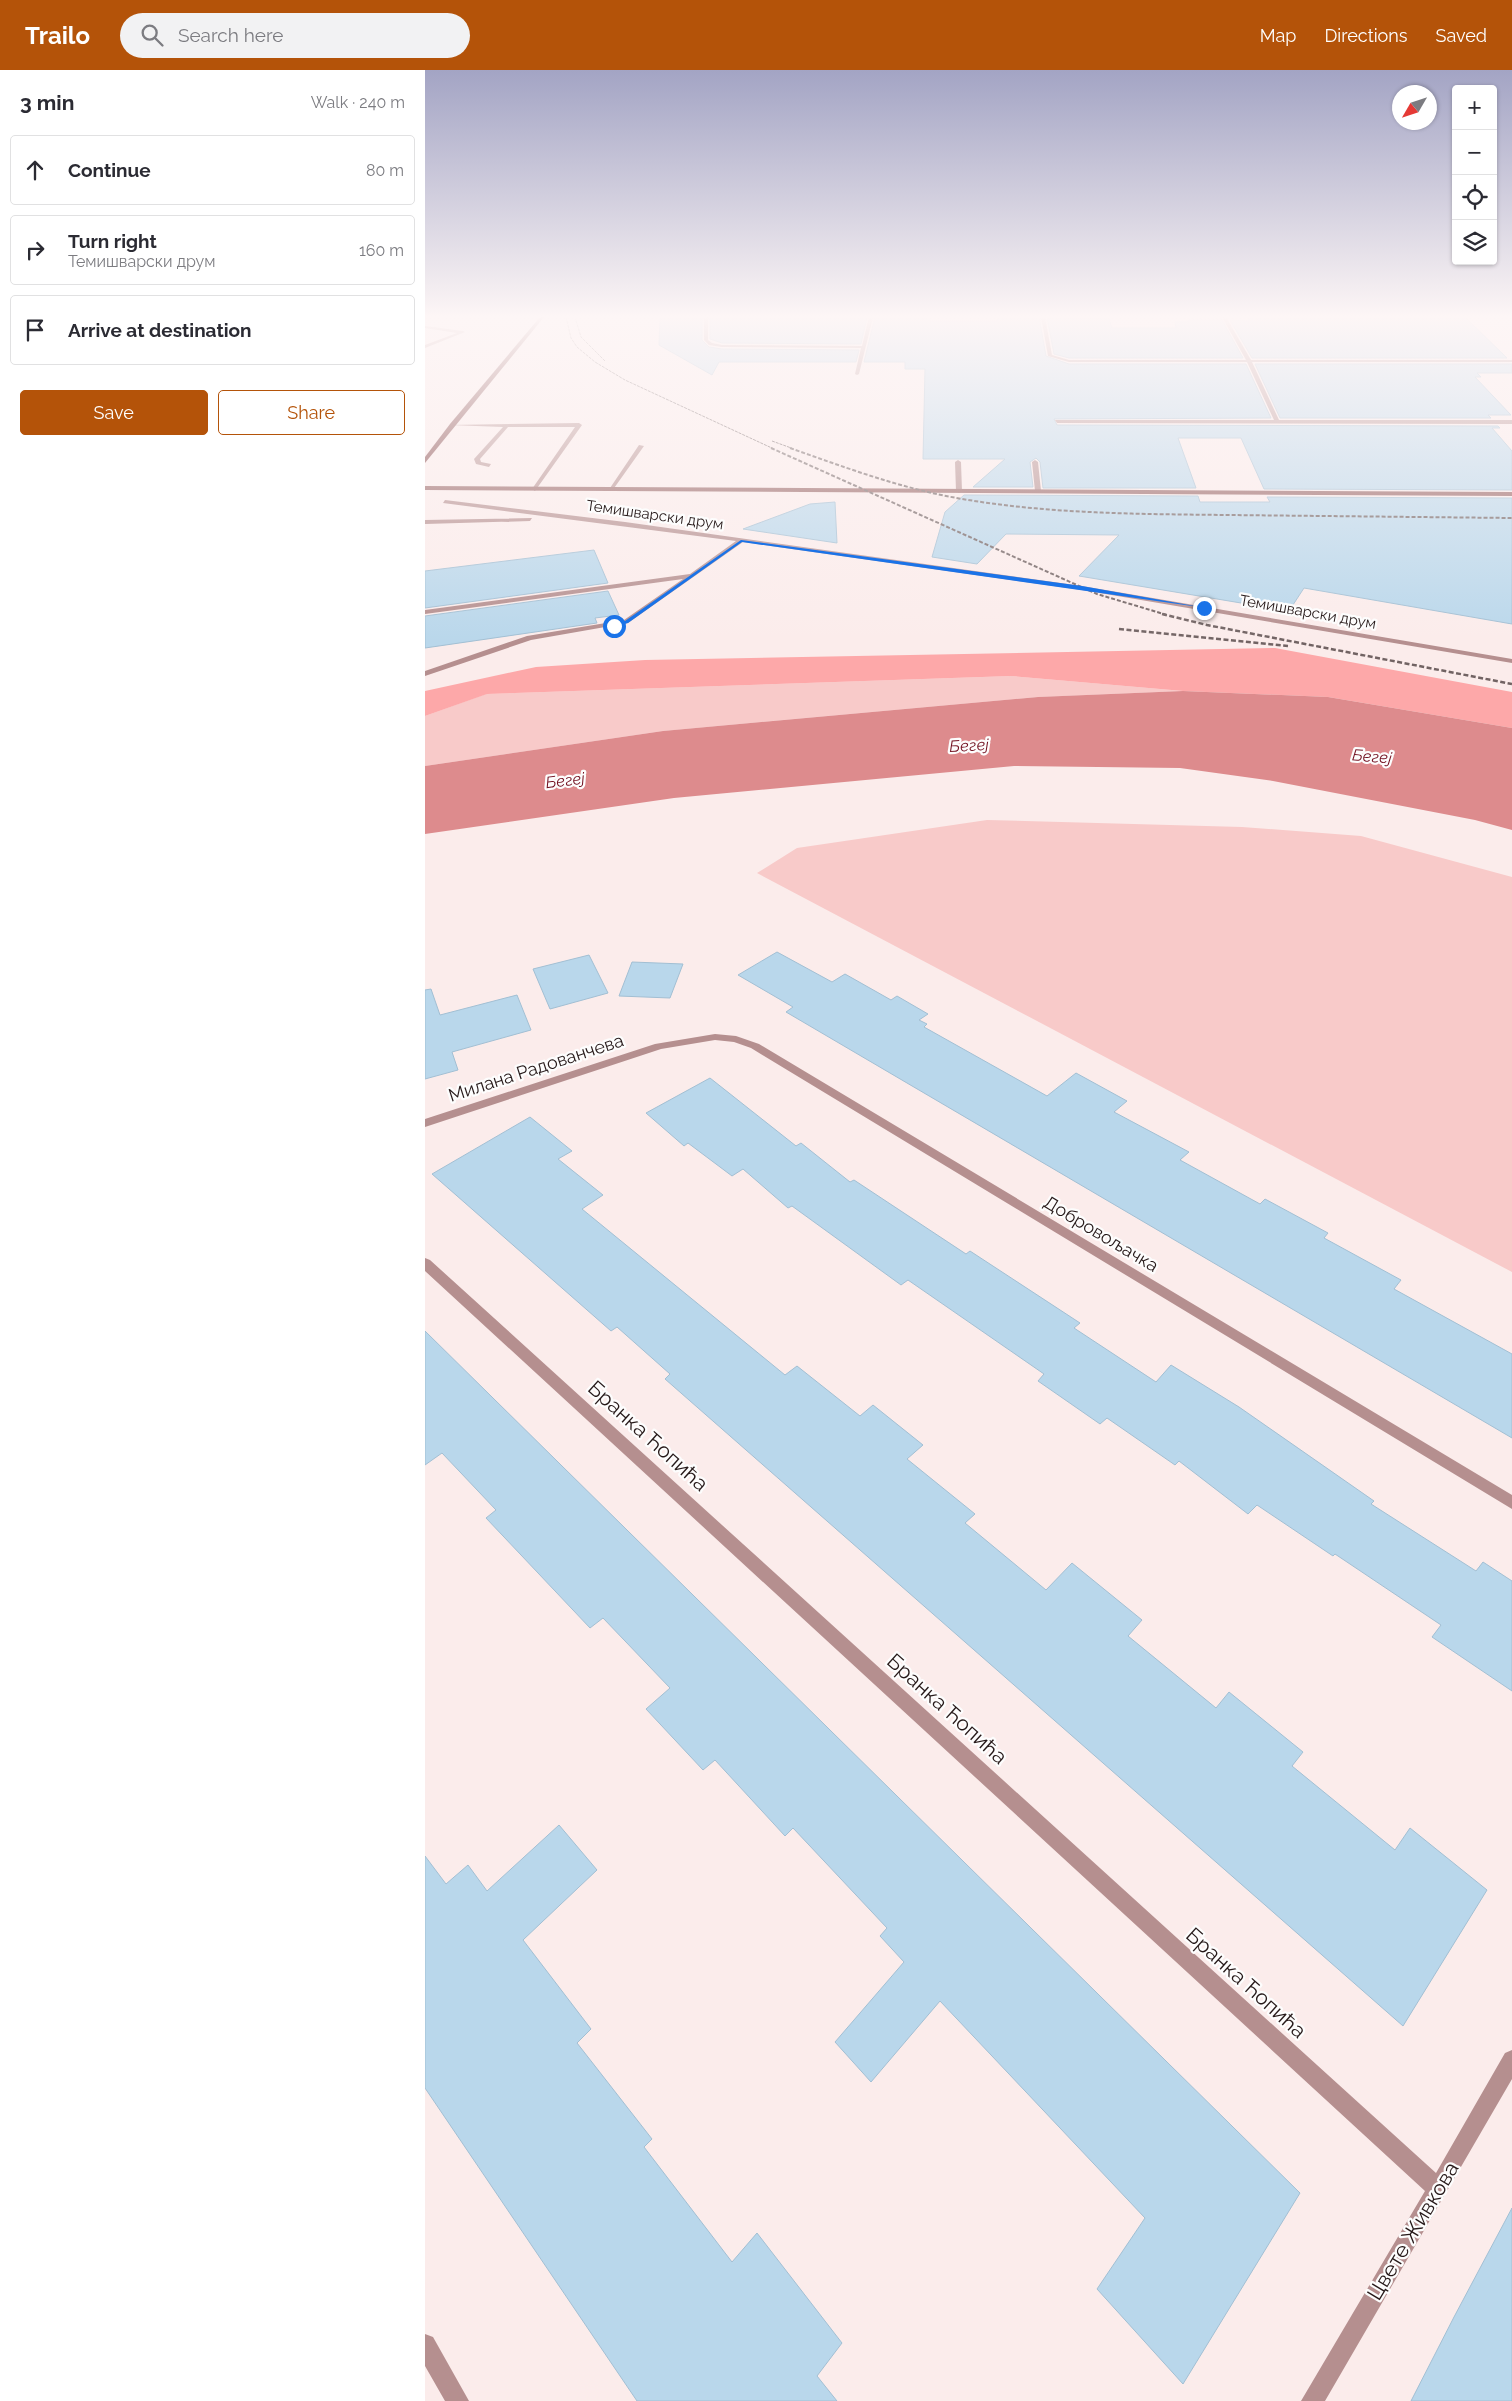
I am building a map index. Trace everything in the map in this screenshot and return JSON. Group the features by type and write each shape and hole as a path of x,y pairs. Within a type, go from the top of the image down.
{"main road":[{"path":"425,461 451,426"},
{"path":"425,488 1512,494"}],"street":[{"path":"489,465 478,463 477,459 506,426"},
{"path":"535,489 578,426"},
{"path":"610,490 641,446"},
{"path":"958,462 959,491"},
{"path":"1035,462 1038,491"},
{"path":"540,465 551,465"},
{"name":"Темишварски друм","path":"445,502 570,517 1082,588 1512,661"},
{"path":"425,522 570,517"},
{"path":"425,674 530,638 626,622 741,541"},
{"path":"425,612 692,576"},
{"name":"Добровољачка","path":"659,1046 715,1037 736,1039 755,1046 1512,1503"},
{"name":"Милана Радованчева","path":"425,1123 659,1046"},
{"name":"Бранка Ћопића","path":"425,1262 1438,2189"},
{"name":"Цвете Живкова","path":"1312,2401 1512,2060"},
{"path":"425,2345 458,2401"}],"shaded area":[{"path":"1275,648 1512,692 1512,728 1328,697 1183,691 1011,676 487,694 425,716 425,691 536,667 645,660"},
{"path":"1011,676 1183,691 1038,697 663,731 425,766 425,716 486,694"},
{"path":"987,820 1242,827 1361,836 1512,877 1512,1272 757,873 797,848"}],"water":[{"name":"Бегеј","path":"1183,691 1328,697 1512,728 1512,830 1475,820 1273,781 1180,768 1014,766 674,798 425,834 425,766 663,731 1038,697"}],"building":[{"path":"924,426 1498,426 1500,428 1492,428 1512,451 1512,490 1264,489 1241,438 1178,438 1196,488 1043,488 1040,462 1036,458 1030,462 1033,487 973,487 1005,459 923,459"},
{"path":"964,495 1198,496 1200,502 1270,502 1267,497 1512,498 1512,624 1304,588 1289,611 1079,576 1119,535 1006,534 977,564 932,557 945,512"},
{"path":"835,502 837,543 743,529 810,504"},
{"path":"594,550 608,583 425,608 425,571"},
{"path":"608,591 619,615 595,618 597,623 425,648 425,616"},
{"path":"777,952 832,982 845,974 891,1000 897,996 928,1014 919,1020 927,1024 924,1027 1047,1096 1076,1073 1127,1101 1114,1112 1189,1152 1180,1160 1260,1204 1265,1199 1328,1233 1324,1238 1401,1280 1394,1289 1512,1354 1512,1438 786,1012 793,1007 738,975"},
{"path":"589,955 608,993 550,1009 533,969"},
{"path":"632,962 683,964 670,998 619,996"},
{"path":"431,989 440,1015 517,995 531,1030 452,1052 458,1070 425,1079 425,990"},
{"path":"710,1078 796,1146 801,1143 850,1182 854,1180 966,1254 970,1251 1080,1323 1074,1328 1156,1382 1171,1365 1239,1407 1374,1501 1371,1504 1476,1571 1483,1562 1512,1581 1512,1691 1432,1637 1441,1625 1335,1554 1333,1556 1257,1505 1248,1514 1179,1461 1175,1465 1107,1418 1100,1424 1038,1381 1044,1374 908,1280 901,1285 792,1206 788,1208 743,1169 732,1176 688,1143 684,1146 646,1113"},
{"path":"530,1117 572,1151 558,1159 603,1195 582,1209 785,1375 797,1366 860,1416 873,1405 923,1445 907,1459 975,1514 965,1523 1046,1590 1072,1563 1142,1620 1128,1636 1216,1708 1229,1692 1303,1752 1292,1766 1395,1850 1410,1828 1487,1890 1403,2026 665,1379 670,1374 617,1327 611,1331 432,1174"},
{"path":"425,1331 1300,2193 1183,2384 1097,2289 1145,2218 940,2001 871,2082 835,2042 904,1962 880,1936 887,1928 793,1828 785,1836 715,1760 703,1770 646,1709 670,1688 603,1618 590,1628 486,1518 496,1510 442,1453 425,1465"},
{"path":"559,1825 597,1870 523,1940 591,2029 577,2043 652,2139 644,2147 732,2262 757,2233 842,2343 817,2376 837,2401 637,2401 425,2088 425,1856 446,1884 468,1865 487,1891"},
{"path":"1512,2208 1512,2401 1411,2401 1454,2317"}],"railway":[{"path":"724,426 774,449"},
{"path":"772,441 794,449"},
{"path":"771,448 1097,594 1167,615"},
{"path":"790,448 867,475 946,496 1051,510 1157,514 1512,518"},
{"path":"1162,614 1207,625 1512,684"},
{"path":"1119,629 1288,646"}],"route":[{"path":"614,626 626,622 741,541 1082,588 1204,608"}]}
